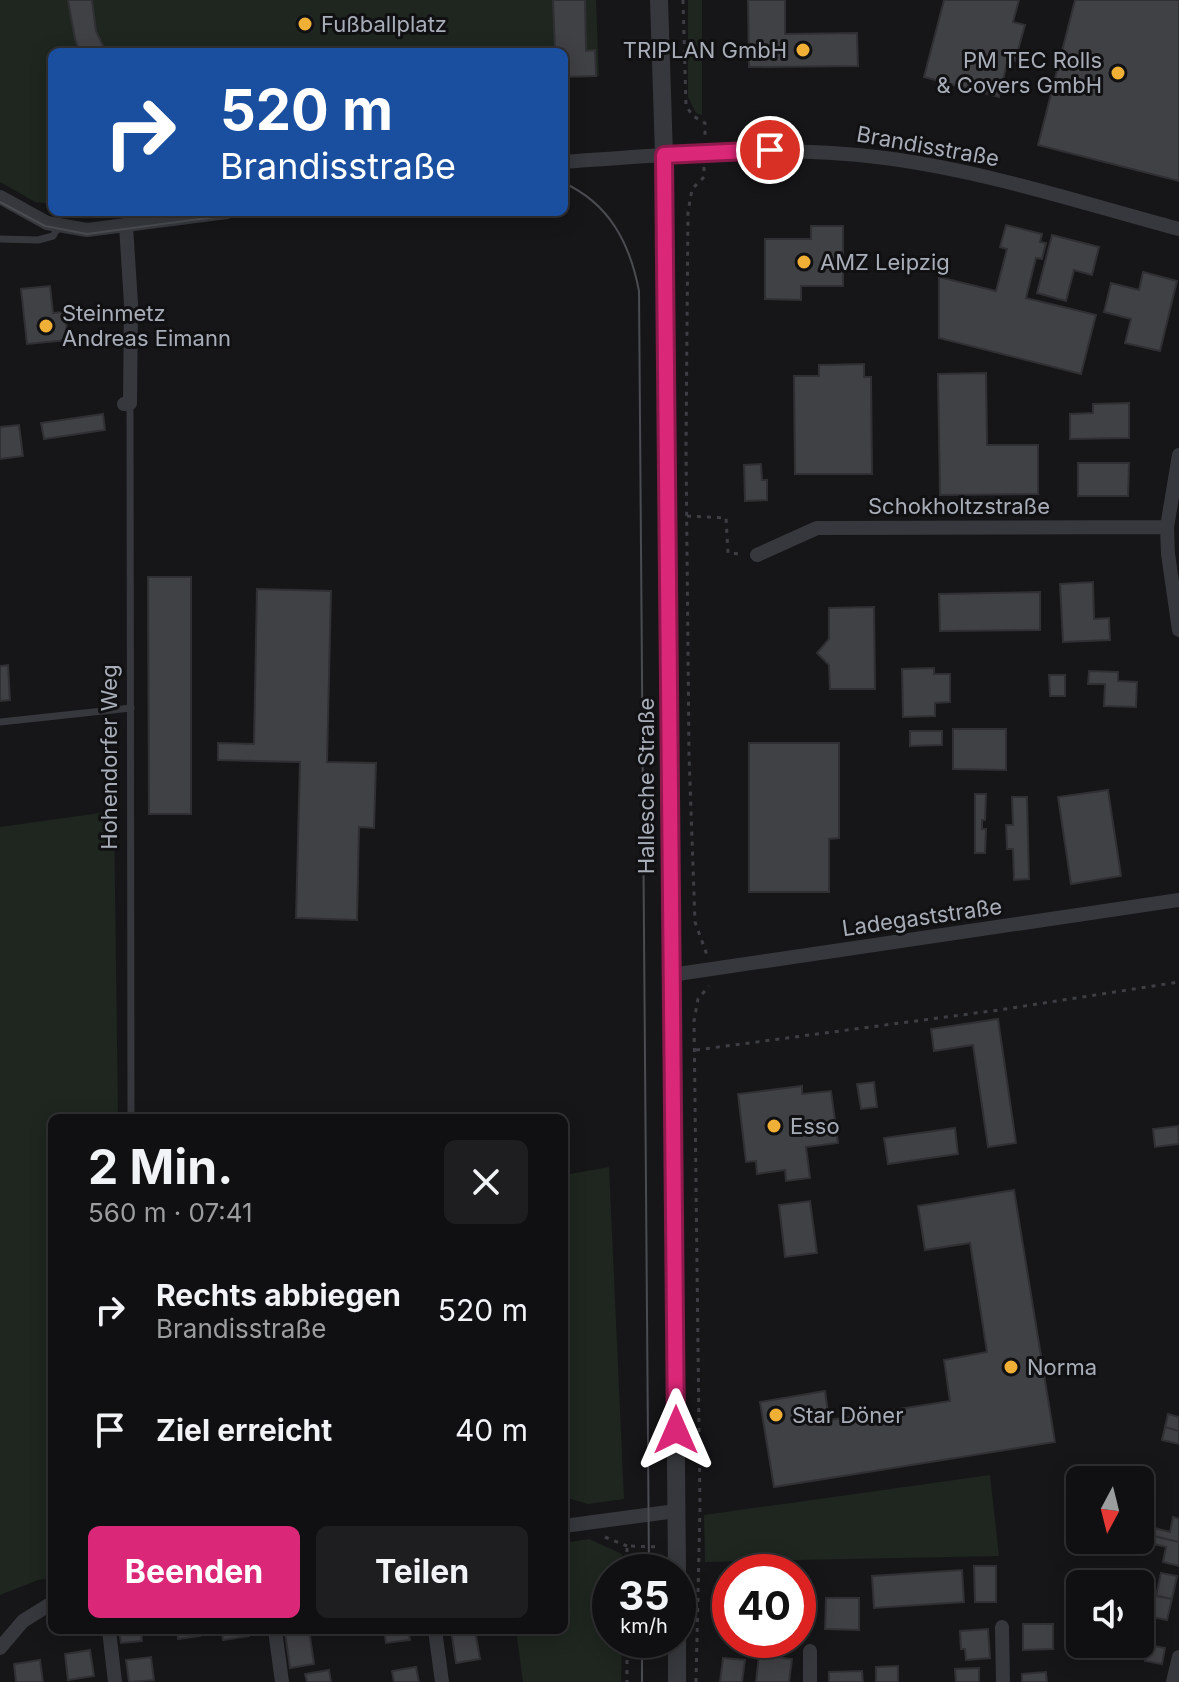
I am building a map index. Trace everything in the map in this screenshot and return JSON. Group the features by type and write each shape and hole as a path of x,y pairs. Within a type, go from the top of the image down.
{"street":[{"name":"Hallesche Straße","path":"659,0 664,155 677,1554"},
{"name":"Brandisstraße","path":"664,155 705,151 810,151 887,158 981,175 1179,229"},
{"path":"568,162 664,155"},
{"path":"0,197 35,217 59,226 87,230 198,216"},
{"path":"126,226 131,304 127,403"},
{"path":"1179,455 1167,527 1179,630"},
{"name":"Schokholtzstraße","path":"757,555 817,528 1167,527"},
{"name":"Ladegaststraße","path":"671,975 1179,900"},
{"path":"568,1525 676,1511"},
{"path":"0,1648 23,1621 48,1605"},
{"path":"1002,1627 1003,1682"},
{"path":"109,1634 115,1682"},
{"path":"276,1634 282,1682"},
{"path":"436,1634 442,1682"},
{"path":"1173,1682 1179,1657"},
{"path":"677,1658 677,1682"},
{"path":"810,1658 810,1682"}],"lane":[{"path":"0,239 38,240 53,236 59,226"},
{"name":"Hohendorfer Weg","path":"127,403 131,1114"},
{"path":"0,722 131,708"}],"path":[{"path":"683,0 686,106 693,116 705,123 704,177 692,189 688,212 689,755 695,922 707,951 710,984 698,999 694,1021 699,1545 696,1682"},
{"path":"687,516 726,518 728,553 757,555"},
{"path":"696,1050 999,1010 1179,982"},
{"path":"627,1554 627,1546 699,1545"},
{"path":"627,1658 627,1682"}],"shaded area":[{"path":"0,0 596,0 599,76 568,77 568,48 48,48 48,204 35,202 0,182"},
{"path":"688,0 702,0 702,115 696,113 688,97"},
{"path":"114,811 118,1114 48,1114 48,1579 0,1595 0,827"},
{"path":"609,1167 624,1499 588,1504 568,1498 568,1174"},
{"path":"990,1475 999,1556 816,1560 816,1554 712,1554 712,1562 705,1562 704,1515"},
{"path":"589,1539 622,1554 592,1554 592,1658 622,1658 621,1682 523,1682 517,1634 568,1634 568,1542"}],"building":[{"path":"68,0 92,0 96,31 104,48 78,48"},
{"path":"553,0 585,0 586,51 595,50 596,76 568,77 568,48 555,48"},
{"name":"TRIPLAN GmbH","path":"748,0 785,0 785,34 857,33 858,66 749,67"},
{"path":"944,0 1019,0 1013,22 1025,25 1015,61 1008,59 999,97 924,77"},
{"name":"PM TEC Rolls & Covers GmbH","path":"1075,0 1179,0 1179,181 1038,145"},
{"path":"1006,225 1042,234 1040,242 1046,243 1042,259 1036,258 1026,298 1096,315 1081,374 939,338 939,277 996,291 1007,249 1000,247"},
{"name":"AMZ Leipzig","path":"811,226 843,226 843,286 801,286 801,300 765,299 765,239 811,239"},
{"path":"1052,235 1099,247 1092,275 1074,270 1066,301 1037,293"},
{"path":"1143,272 1177,281 1160,351 1125,343 1131,319 1104,312 1111,283 1139,290"},
{"name":"Steinmetz Andreas Eimann","path":"50,286 53,313 65,312 68,340 27,344 21,289"},
{"path":"864,364 864,377 871,377 872,474 795,474 794,376 819,376 819,365"},
{"path":"986,373 987,445 1038,445 1038,494 940,495 938,374"},
{"path":"1129,403 1129,438 1070,439 1070,414 1093,413 1093,404"},
{"path":"103,414 105,430 44,439 41,423"},
{"path":"19,425 23,456 0,459 0,427"},
{"path":"1078,463 1129,463 1128,496 1078,496"},
{"path":"761,464 762,480 767,480 767,500 745,501 744,465"},
{"path":"148,577 191,577 191,814 149,814"},
{"path":"1093,582 1094,619 1109,618 1110,640 1063,642 1060,584"},
{"path":"257,589 331,591 327,762 376,763 374,828 359,827 357,920 296,918 300,762 218,760 218,743 254,744"},
{"path":"1040,592 1040,630 940,631 939,594"},
{"path":"874,607 875,689 830,689 829,665 817,653 829,639 829,608"},
{"path":"8,665 10,700 0,701 0,666"},
{"path":"934,668 934,674 950,674 950,702 935,703 935,716 903,717 902,669"},
{"path":"1089,671 1118,672 1118,681 1137,682 1136,707 1104,706 1105,684 1088,684"},
{"path":"1049,675 1065,675 1065,696 1050,696"},
{"path":"953,729 1006,729 1006,770 953,769"},
{"path":"910,731 942,731 942,745 910,746"},
{"path":"749,743 839,743 839,838 829,839 829,892 749,892"},
{"path":"1108,790 1121,876 1071,884 1058,797"},
{"path":"975,794 986,794 985,820 982,820 982,829 986,829 985,853 975,853"},
{"path":"1012,797 1027,797 1029,879 1014,880 1013,849 1007,849 1006,825 1013,825"},
{"path":"998,1019 1016,1143 988,1147 973,1045 934,1051 931,1029"},
{"path":"874,1082 877,1107 861,1109 857,1084"},
{"path":"802,1086 802,1094 831,1091 838,1143 806,1147 810,1178 786,1181 785,1170 757,1174 756,1161 746,1162 738,1094"},
{"path":"1178,1126 1179,1144 1155,1147 1153,1129"},
{"path":"955,1128 958,1154 888,1164 884,1138"},
{"path":"1014,1190 1055,1442 774,1487 760,1402 825,1391 829,1420 950,1401 944,1360 987,1352 970,1243 925,1250 918,1206"},
{"path":"810,1201 817,1253 785,1257 779,1205"},
{"path":"1168,1414 1179,1417 1179,1431 1165,1427"},
{"path":"1165,1427 1179,1431 1179,1444 1162,1440"},
{"path":"1173,1517 1179,1519 1179,1542 1154,1536 1154,1528 1170,1532"},
{"path":"1154,1536 1179,1542 1179,1566 1163,1562 1166,1547 1154,1544"},
{"path":"974,1566 996,1566 996,1602 975,1602"},
{"path":"962,1570 964,1602 874,1608 872,1576"},
{"path":"1161,1573 1177,1576 1172,1599 1156,1596"},
{"path":"1154,1595 1172,1599 1167,1620 1154,1617"},
{"path":"826,1598 859,1598 859,1630 825,1629"},
{"path":"1023,1624 1053,1624 1053,1649 1023,1650"},
{"path":"988,1629 990,1658 966,1660 965,1649 961,1649 960,1631"},
{"path":"120,1634 141,1634 142,1641 121,1643"},
{"path":"177,1634 200,1634 200,1636 178,1639"},
{"path":"222,1634 249,1634 249,1636 223,1640"},
{"path":"285,1634 310,1634 314,1664 290,1668"},
{"path":"385,1634 409,1634 410,1640 386,1643"},
{"path":"452,1634 476,1634 480,1659 456,1663"},
{"path":"1154,1646 1165,1648 1162,1664 1145,1661 1146,1658 1154,1658"},
{"path":"90,1650 94,1676 68,1680 65,1654"},
{"path":"151,1657 154,1680 129,1682 126,1660"},
{"path":"723,1658 745,1660 742,1682 720,1682"},
{"path":"759,1658 792,1659 789,1682 756,1682"},
{"path":"40,1660 43,1682 16,1682 14,1664"},
{"path":"898,1666 898,1682 876,1682 876,1667"},
{"path":"416,1667 419,1682 394,1682 392,1671"},
{"path":"979,1668 979,1682 956,1682 955,1669"},
{"path":"329,1670 331,1682 307,1682 305,1674"},
{"path":"862,1671 863,1682 829,1682 829,1672"},
{"path":"1046,1672 1047,1682 1022,1682 1022,1674"}],"tram line":[{"path":"568,185 594,202 615,227 630,257 639,291 649,1554"},
{"path":"0,202 45,226 87,234 223,216"},
{"path":"642,1658 642,1682"}],"place":[{"name":"Fußballplatz","path":"305,24"},
{"name":"TRIPLAN GmbH","path":"803,50"},
{"name":"PM TEC Rolls & Covers GmbH","path":"1118,73"},
{"name":"AMZ Leipzig","path":"804,262"},
{"name":"Steinmetz Andreas Eimann","path":"46,326"},
{"name":"Esso","path":"774,1126"},
{"name":"Norma","path":"1011,1367"},
{"name":"Star Döner","path":"776,1415"}],"route":[{"path":"676,1430 664,155 770,150"}]}
